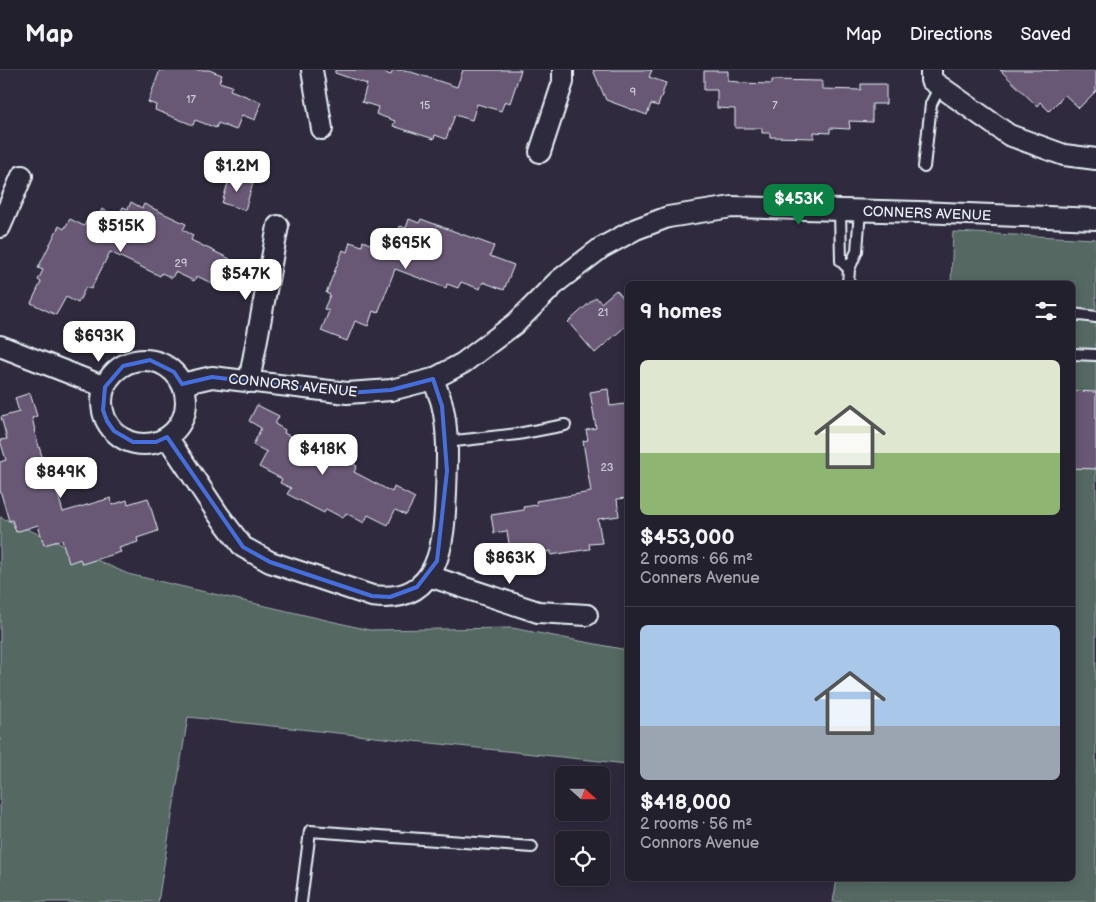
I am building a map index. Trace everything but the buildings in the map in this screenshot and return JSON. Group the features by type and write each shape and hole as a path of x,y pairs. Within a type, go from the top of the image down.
{"street":[{"path":"312,70 322,129"},
{"path":"540,152 563,82 563,70"},
{"path":"936,78 1009,135 1064,155 1096,158"},
{"path":"0,227 22,176"},
{"name":"CONNERS AVENUE","path":"522,316 558,281 601,248 636,229 668,217 732,207 840,209 1096,219"},
{"path":"249,382 278,226"},
{"name":"CONNORS AVENUE","path":"182,384 212,377 347,393 391,390 433,379 462,363 516,323 522,316"},
{"path":"0,346 105,387"},
{"path":"136,360 150,360 163,364 174,372 182,384 186,396 186,408 176,429 167,437 145,444 133,442 118,434 107,421 103,410 105,387 112,375 123,366 136,360"},
{"path":"167,437 243,548 255,556 292,571 381,597 399,595 417,587 429,576 437,560 443,538 447,471 446,442 442,406 433,379"},
{"path":"429,576 538,612 587,616"}],"lane":[{"path":"924,167 936,78"},
{"path":"840,209 841,261 849,269"},
{"path":"848,281 849,269 857,251 860,210"},
{"path":"1075,314 1096,317"},
{"path":"1075,354 1096,355"},
{"path":"446,442 518,434 565,425"},
{"path":"301,902 310,831 532,847"}],"highlighted area":[{"path":"150,360 174,372 182,384 212,377 347,393 391,390 433,379 442,406 447,471 437,561 417,587 390,597 372,596 270,562 243,547 167,437 156,442 133,442 114,431 107,421 103,410 105,387 123,366"}],"green space":[{"path":"953,232 1096,239 1096,902 833,902 837,881 1075,881 1075,281 951,281"},
{"path":"0,517 128,574 369,630 512,628 625,650 625,764 188,717 158,902 0,902"}]}
